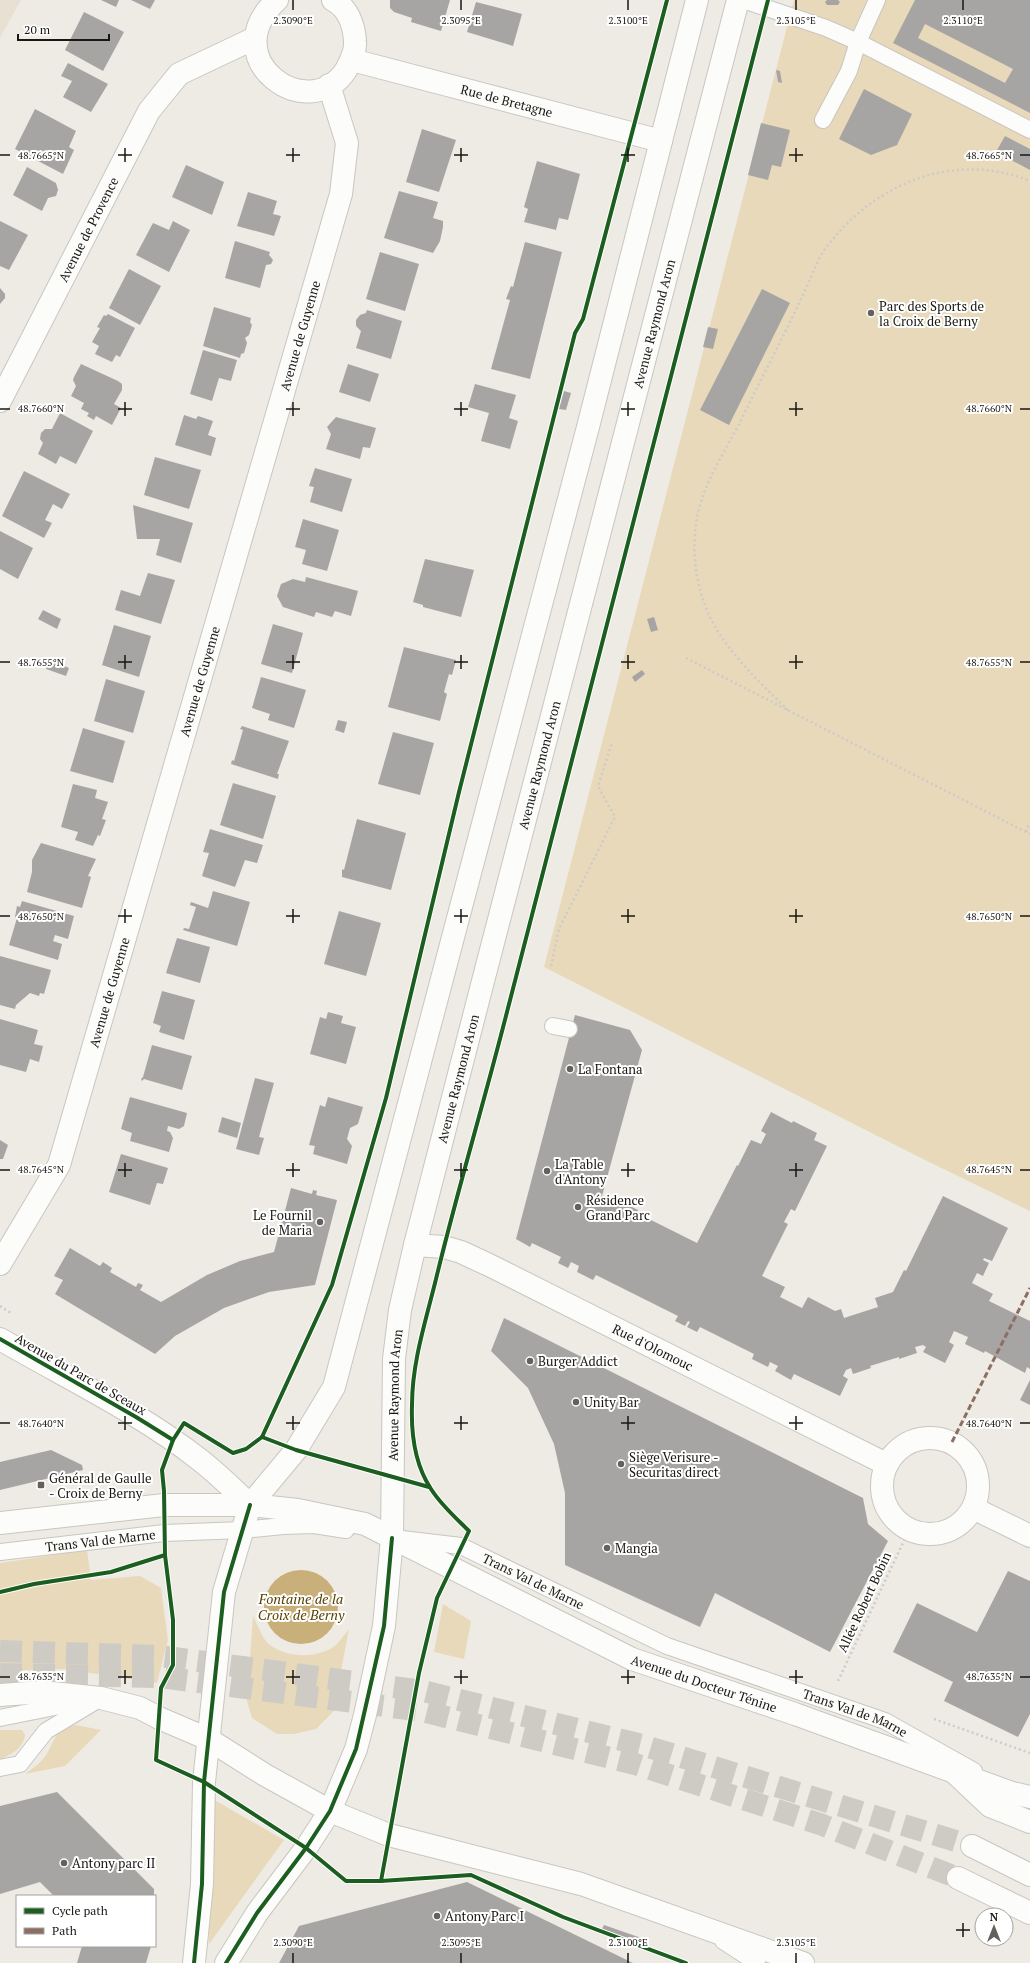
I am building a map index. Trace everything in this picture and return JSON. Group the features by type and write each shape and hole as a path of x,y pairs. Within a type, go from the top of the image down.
{"main road":[{"path":"277,0 266,10 259,23 255,38 257,53 262,67 272,79 285,87 300,91 315,90 330,85 342,75 352,60 355,45 354,29 348,14 333,0"},
{"path":"194,1963 202,1884 204,1782 224,1592 250,1505 296,1450 334,1387 584,442 697,0"},
{"name":"Avenue Raymond Aron","path":"226,1963 257,1913 306,1848 330,1811 356,1749 365,1715 384,1626 392,1538 394,1359 400,1310 415,1245 738,0"},
{"name":"Avenue de Provence","path":"0,401 149,111 179,74 255,38"},
{"name":"Rue de Bretagne","path":"352,60 661,141"},
{"name":"Avenue de Guyenne","path":"0,1264 59,1165 341,194 347,143 330,85"},
{"name":"Rue d'Olomouc","path":"415,1245 444,1247 461,1252 489,1265 886,1464"},
{"name":"Avenue du Parc de Sceaux","path":"0,1339 136,1417 172,1440 201,1461 250,1505"},
{"path":"922,1438 937,1438 952,1442 964,1452 973,1464 976,1471 978,1478 978,1494 973,1508 964,1520 952,1529 938,1534 923,1534 908,1530 896,1521 886,1509 882,1494 881,1478 886,1464 895,1452 908,1442 922,1438"},
{"name":"Avenue du Docteur Ténine","path":"0,1523 60,1515 164,1505 250,1505 298,1510 365,1524 632,1658 795,1714 1024,1797"},
{"path":"973,1508 1030,1536"},
{"path":"0,1695 42,1692 101,1698 140,1708 159,1718 208,1739 265,1775 330,1811 390,1835 581,1884 699,1924 803,1963"},
{"path":"956,1773 990,1806 1030,1822"},
{"path":"972,1846 1030,1874"},
{"path":"958,1878 1030,1913"}],"lane":[{"path":"743,0 826,28 858,42 1030,130"},
{"path":"823,120 849,71 858,42 877,0"},
{"path":"553,1026 569,1029"},
{"name":"Trans Val de Marne","path":"0,1552 164,1533 243,1530 282,1526 314,1525 392,1538 461,1546 667,1646 885,1721 1024,1797"},
{"path":"0,1718 101,1698"},
{"path":"0,1768 20,1764 46,1731 101,1698"},
{"path":"699,1924 757,1963"}],"path":[{"path":"788,710 739,660 718,632 705,606 698,579 694,550 697,521 702,497 713,473 737,429 814,270 827,245 842,227 862,210 892,189 920,177 974,168 1000,172 1030,181"},
{"path":"686,658 1030,833"},
{"path":"551,966 560,929 615,817 598,786 612,743"},
{"path":"1025,831 1030,822"},
{"path":"226,1449 233,1453 246,1449 262,1437 265,1432"}],"shaded area":[{"path":"0,0 21,0 0,38"},
{"name":"Parc des Sports de la Croix de Berny","path":"794,0 1030,0 1030,1211 921,1158 544,967"},
{"path":"87,1550 91,1580 140,1576 161,1588 168,1640 157,1683 64,1669 0,1671 0,1563"},
{"path":"443,1604 471,1621 464,1659 434,1652"},
{"path":"253,1616 262,1636 270,1645 293,1654 317,1654 332,1648 339,1642 349,1629 333,1712 316,1729 294,1734 277,1734 252,1718 247,1701"},
{"path":"76,1725 101,1730 65,1766 25,1774 44,1758 59,1732 63,1729"},
{"path":"0,1730 22,1730 25,1735 22,1744 13,1753 0,1760"},
{"path":"211,1798 284,1840 209,1944"}],"water":[{"name":"Fontaine de la Croix de Berny","path":"301,1570 322,1576 332,1586 338,1607 332,1628 322,1638 301,1644 280,1638 270,1628 264,1607 270,1586 280,1576"}],"building":[{"path":"101,0 119,0 116,7"},
{"path":"131,0 155,0 150,9"},
{"path":"390,0 450,0 441,31 411,22 412,18 394,12 390,8"},
{"path":"827,0 838,0 840,2 838,5 827,5 825,2"},
{"path":"915,0 1030,0 1030,113 893,43","holes":["925,24 1013,69 1005,83 918,38"]},
{"path":"476,2 522,14 513,46 467,32"},
{"path":"84,12 124,32 103,71 65,50"},
{"path":"68,63 108,84 91,112 63,97 72,81 61,76"},
{"path":"776,70 780,71 782,83 778,82"},
{"path":"864,89 912,114 897,145 871,155 839,139"},
{"path":"35,109 76,131 69,147 74,150 63,174 15,149"},
{"path":"761,123 790,130 781,167 772,165 768,180 748,175"},
{"path":"422,129 456,140 439,192 406,182"},
{"path":"1005,136 1030,149 1030,170 996,152"},
{"path":"537,161 580,174 568,220 559,218 556,230 524,222 528,209 524,207"},
{"path":"186,165 224,182 212,215 172,197"},
{"path":"27,167 56,183 58,190 56,196 48,198 42,211 13,195"},
{"path":"399,191 438,202 433,218 443,221 443,227 440,241 433,253 384,238"},
{"path":"248,192 277,201 273,214 281,216 274,236 237,226"},
{"path":"0,221 28,235 9,270 0,266"},
{"path":"173,221 190,230 169,272 136,255 153,223 169,230"},
{"path":"235,241 270,252 269,255 273,260 271,264 266,265 260,288 225,278"},
{"path":"525,242 562,252 530,379 491,369 510,300 506,299 511,286 513,287"},
{"path":"380,252 419,264 405,311 366,299"},
{"path":"129,269 161,286 140,325 109,308"},
{"path":"0,288 5,294 5,298 0,304"},
{"path":"762,289 790,303 729,425 700,410"},
{"path":"214,307 251,318 250,322 252,325 249,335 245,338 247,343 244,353 241,354 240,358 203,346"},
{"path":"367,310 402,321 391,359 356,348 361,331 356,326 356,320 360,315 366,313"},
{"path":"108,314 135,328 120,357 116,355 112,362 95,354 99,346 92,342 100,328 97,327 104,315 106,316"},
{"path":"708,327 718,329 713,349 703,347"},
{"path":"203,350 237,360 231,381 219,378 212,401 190,394"},
{"path":"81,364 122,384 122,390 114,404 121,408 112,425 96,416 94,420 87,416 89,413 81,409 84,403 71,396 76,386 73,380"},
{"path":"348,364 379,374 370,402 339,392"},
{"path":"475,384 516,395 509,418 518,421 510,449 481,441 489,413 468,407"},
{"path":"564,391 571,393 566,410 559,409"},
{"path":"60,413 93,431 76,464 60,456 56,464 38,454 43,443 40,439 41,433 45,429 52,429"},
{"path":"184,415 196,419 198,416 213,421 208,435 216,438 211,456 175,445"},
{"path":"336,417 376,428 370,448 363,447 360,459 326,449 331,434 327,427"},
{"path":"155,457 201,470 189,509 144,495"},
{"path":"315,468 352,479 342,512 310,502 314,487 309,486"},
{"path":"24,471 70,494 62,509 53,504 45,520 52,523 44,538 2,516"},
{"path":"133,505 193,523 181,563 156,555 160,539 137,539"},
{"path":"303,519 339,530 327,571 302,564 306,550 295,547"},
{"path":"0,531 33,548 18,579 0,569"},
{"path":"425,559 474,570 461,617 423,607 423,605 413,602"},
{"path":"148,573 175,580 161,624 115,610 121,590 140,596"},
{"path":"306,577 358,591 351,616 335,611 332,617 316,612 314,617 283,607 277,596 281,584 293,579 305,582"},
{"path":"43,610 61,619 57,629 38,619"},
{"path":"654,617 658,630 651,632 647,619"},
{"path":"273,624 303,633 292,673 261,664"},
{"path":"114,625 151,636 139,677 102,665"},
{"path":"404,647 456,660 452,675 449,674 444,692 447,694 440,721 388,707"},
{"path":"50,660 69,668 66,676 46,669"},
{"path":"642,670 645,674 635,682 632,677"},
{"path":"261,677 306,690 294,728 268,720 270,714 252,708"},
{"path":"106,679 145,691 133,733 94,721"},
{"path":"338,720 347,722 344,733 335,730"},
{"path":"242,726 289,741 277,774 279,774 278,779 231,764 232,760 234,761 243,730 240,729"},
{"path":"83,728 125,741 113,783 70,771"},
{"path":"393,732 434,743 420,795 378,784"},
{"path":"233,783 276,796 263,839 220,825"},
{"path":"73,784 97,790 95,798 108,802 102,819 106,820 100,836 98,835 93,846 75,840 78,832 61,827"},
{"path":"357,819 406,833 391,890 342,877 342,869 344,870"},
{"path":"210,829 263,845 257,863 245,860 235,887 202,876 209,853 203,852"},
{"path":"41,843 96,859 88,876 91,877 82,908 27,892 32,872 32,860"},
{"path":"213,891 250,902 237,946 183,930 184,928 189,929 196,907 190,905 191,902 208,908"},
{"path":"22,901 74,916 68,939 55,935 53,941 62,944 58,960 9,945 17,918 15,917 17,906 20,907"},
{"path":"339,911 381,923 366,976 324,964"},
{"path":"177,938 210,947 200,983 166,973"},
{"path":"0,956 51,970 44,994 40,993 39,996 30,993 16,1005 15,1009 0,1005"},
{"path":"162,991 195,1000 184,1040 159,1032 161,1026 153,1023"},
{"path":"328,1012 343,1016 341,1023 356,1027 346,1064 310,1054 320,1017 326,1019"},
{"name":"Résidence Grand Parc","path":"575,1015 630,1030 642,1050 602,1196 620,1205 622,1202 638,1210 637,1213 697,1243 751,1140 761,1144 766,1134 761,1131 771,1112 792,1123 793,1121 817,1133 814,1140 827,1146 795,1211 791,1209 784,1222 788,1224 762,1276 785,1287 780,1297 802,1308 808,1297 835,1311 841,1309 844,1318 878,1307 875,1298 893,1292 904,1270 906,1271 943,1196 1008,1228 992,1261 984,1258 983,1260 989,1263 983,1276 977,1273 972,1283 993,1294 989,1301 1030,1321 1030,1369 1027,1367 1025,1373 985,1351 984,1353 965,1344 968,1337 954,1331 949,1342 954,1345 945,1363 923,1352 926,1347 923,1345 915,1347 917,1353 870,1366 871,1368 853,1374 851,1368 846,1370 843,1376 848,1379 840,1396 794,1374 791,1380 775,1371 778,1366 770,1362 768,1367 752,1359 754,1354 700,1327 697,1332 687,1327 690,1322 688,1321 685,1326 675,1321 678,1316 596,1275 593,1280 577,1272 579,1266 571,1262 568,1268 558,1263 561,1257 532,1243 530,1247 516,1239"},
{"path":"0,1019 38,1030 34,1044 43,1046 39,1062 30,1059 26,1072 0,1065"},
{"path":"152,1045 192,1056 182,1090 144,1079 142,1081 141,1079 143,1077"},
{"path":"255,1078 274,1083 259,1137 264,1138 259,1155 236,1149"},
{"path":"130,1097 187,1113 184,1126 179,1129 168,1126 167,1131 170,1132 173,1138 169,1152 130,1141 132,1133 121,1129"},
{"path":"328,1097 363,1107 358,1124 350,1128 347,1139 352,1146 347,1164 313,1154 315,1146 309,1145 320,1105 325,1107"},
{"path":"222,1117 241,1123 237,1138 218,1132"},
{"path":"0,1140 8,1145 3,1159 0,1159"},
{"path":"121,1154 168,1168 163,1184 157,1183 150,1205 109,1192"},
{"path":"291,1188 312,1194 313,1190 317,1191 316,1195 337,1200 315,1285 269,1292 224,1308 175,1336 155,1354 55,1294 63,1280 54,1276 70,1248 100,1266 103,1262 112,1268 110,1272 136,1287 138,1283 143,1285 140,1290 161,1302 207,1275 240,1261 274,1252"},
{"path":"504,1318 863,1498 868,1524 888,1541 830,1652 715,1593 700,1627 565,1565 565,1493 554,1444 528,1388 491,1351"},
{"path":"1030,1380 1030,1405 1020,1400"},
{"path":"51,1450 82,1465 83,1470 0,1490 0,1462"},
{"path":"1008,1571 1030,1581 1030,1714 1018,1737 944,1701 953,1682 893,1652 917,1603 977,1632"},
{"name":"Antony parc II","path":"57,1792 154,1889 154,1895 53,1895 40,1882 0,1894 0,1806"},
{"name":"Antony Parc I","path":"467,1882 633,1963 279,1963 299,1926"},
{"path":"604,1925 647,1940 645,1948 601,1931"},
{"path":"82,1947 151,1947 146,1963 77,1963"}],"tunnel":[{"path":"0,1651 160,1656 423,1691 642,1745 972,1846"},
{"path":"0,1674 160,1677 422,1711 635,1764 820,1824 958,1878"}],"marked path":[{"path":"952,1442 1030,1288"}],"cycle path":[{"path":"667,0 583,319 575,333 459,792 386,1098 332,1285 262,1437 246,1449 233,1453 184,1423 173,1440 162,1470 164,1491 165,1555 173,1620 173,1665 161,1688 156,1760 204,1782 306,1848 346,1881 381,1881 419,1673 437,1598 469,1531 435,1495 421,1470 415,1448 412,1427 412,1405 414,1373 420,1341 453,1211 499,1042 768,0"},
{"path":"0,1339 136,1417 173,1440"},
{"path":"262,1437 296,1450 429,1487"},
{"path":"194,1963 202,1884 204,1782 224,1592 250,1505"},
{"path":"226,1963 257,1913 306,1848 330,1811 356,1749 384,1626 392,1538"},
{"path":"0,1592 34,1584 111,1572 165,1555"},
{"path":"381,1881 471,1875 563,1917 686,1963"}],"place":[{"name":"Parc des Sports de la Croix de Berny","path":"871,313"},
{"name":"La Fontana","path":"570,1069"},
{"name":"La Table d'Antony","path":"547,1171"},
{"name":"Résidence Grand Parc","path":"578,1207"},
{"name":"Le Fournil de Maria","path":"320,1222"},
{"name":"Burger Addict","path":"530,1361"},
{"name":"Unity Bar","path":"576,1402"},
{"name":"Siège Verisure - Securitas direct","path":"621,1464"},
{"name":"Général de Gaulle - Croix de Berny","path":"41,1485"},
{"name":"Mangia","path":"607,1548"},
{"name":"Antony parc II","path":"64,1863"},
{"name":"Antony Parc I","path":"437,1916"}]}
